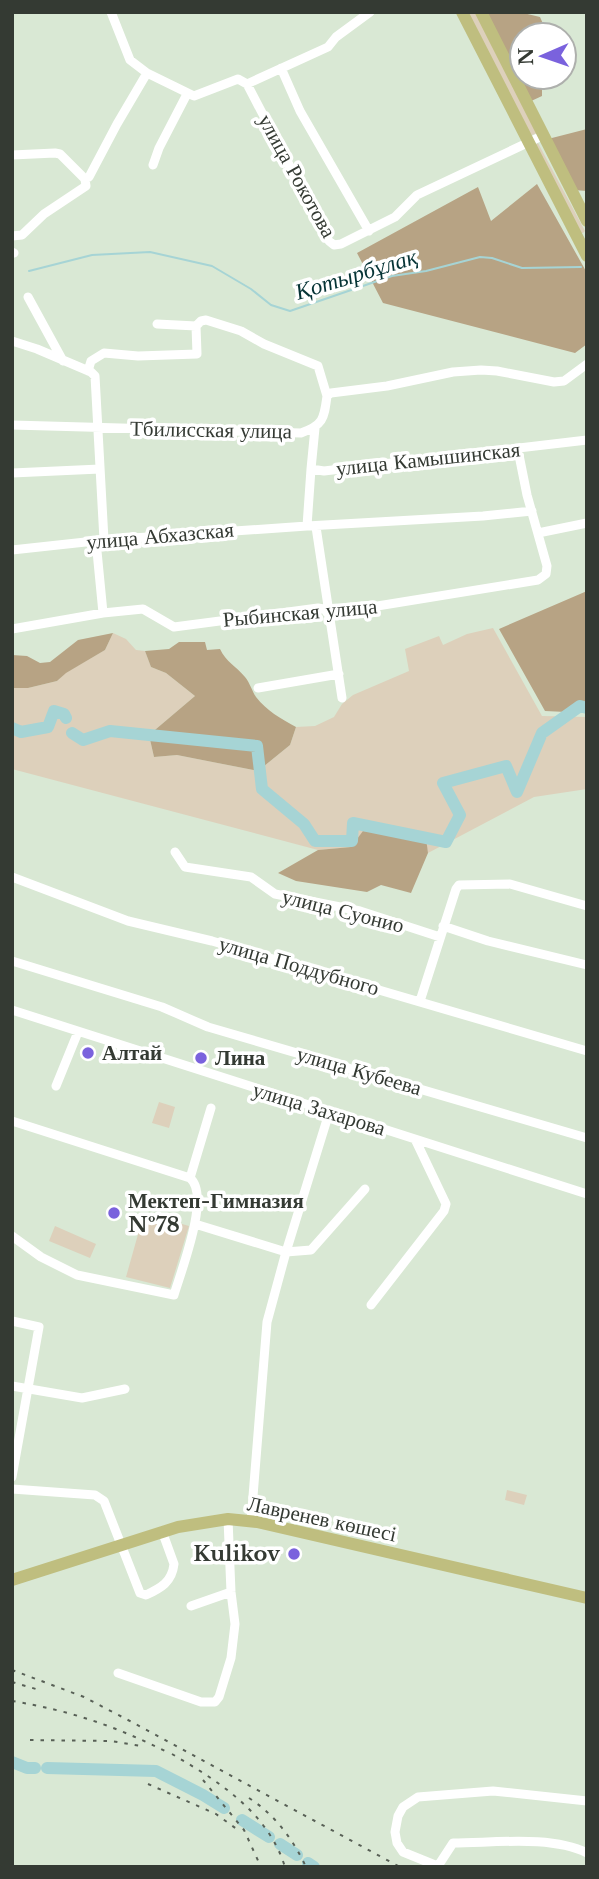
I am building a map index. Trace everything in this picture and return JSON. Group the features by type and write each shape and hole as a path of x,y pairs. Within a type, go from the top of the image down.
{"main road":[{"path":"462,12 527,144 582,237 587,256"},
{"path":"481,12 587,221"},
{"name":"Лавренев көшесі","path":"12,1580 162,1531 228,1519 251,1521 587,1598"}],"street":[{"path":"111,12 130,60 187,94 199,95 238,79 247,84 328,47 335,37 370,12"},
{"path":"281,68 300,111 369,231"},
{"path":"85,179 98,164 117,124 148,73"},
{"name":"улица Рокотова","path":"247,84 329,241 334,245 395,217 417,195 542,136"},
{"path":"153,165 187,94"},
{"path":"12,155 60,155 85,179 86,186 44,214 22,235 12,236"},
{"path":"28,297 63,361"},
{"path":"88,371 91,361 104,353 138,356 197,354 196,326 206,320 241,331 264,344 312,362 318,366 327,396 342,391 387,386 453,372 497,371 554,382 564,381 587,364"},
{"path":"158,324 196,326"},
{"path":"12,341 95,376 103,613"},
{"name":"Тбилисская улица","path":"12,425 301,433 315,428 324,416 327,396"},
{"name":"улица Камышинская","path":"315,428 311,469 334,470 587,440"},
{"name":"Рыбинская улица","path":"12,629 143,609 174,627 318,608 328,614 538,580 546,574 547,566 518,450"},
{"path":"12,473 100,469"},
{"path":"311,469 312,527 342,698"},
{"name":"улица Абхазская","path":"12,550 100,540 532,511"},
{"path":"538,533 587,523"},
{"path":"258,688 339,674"},
{"name":"улица Суонио","path":"175,852 185,867 251,877 275,894 360,911 440,937"},
{"name":"улица Поддубного","path":"12,877 128,921 212,941 587,1051"},
{"path":"420,1001 456,889 463,884 510,884 587,906"},
{"path":"443,926 488,941 587,965"},
{"name":"улица Кубеева","path":"12,961 162,1007 208,1027 587,1138"},
{"name":"улица Захарова","path":"12,1010 587,1194"},
{"path":"56,1086 78,1032"},
{"path":"190,1178 211,1108"},
{"path":"251,1521 267,1322 329,1113"},
{"path":"12,1121 190,1178 198,1188 195,1224 174,1295 77,1275 41,1257 12,1236"},
{"path":"372,1305 444,1211 446,1204 415,1139"},
{"path":"195,1224 286,1252 313,1248 365,1189"},
{"path":"12,1321 39,1328 29,1390 15,1445 12,1477"},
{"path":"12,1386 82,1398 125,1389"},
{"path":"12,1489 95,1494 104,1501 139,1593 146,1595 168,1583 174,1570 162,1531"},
{"path":"118,1673 201,1702 215,1702 223,1689 231,1658 235,1625 230,1592 228,1519"},
{"path":"191,1606 230,1592"},
{"path":"587,1801 493,1791 418,1797 403,1807 395,1832 397,1843 403,1852 439,1866 453,1843 539,1843 569,1846 587,1853"}],"shaded area":[{"path":"466,12 479,12 508,72 508,91 517,91 537,133 529,133"},
{"path":"486,12 519,12 540,17 542,21 508,21 508,58"},
{"path":"524,91 542,91 542,96 529,102"},
{"path":"587,129 587,191 573,190 548,139"},
{"path":"538,143 585,231 583,233 535,145"},
{"path":"537,184 587,273 587,344 575,353 383,303 357,253 478,187 491,221"},
{"path":"587,591 587,713 545,711 499,629"},
{"path":"493,628 542,716 587,717 587,789 534,797 428,853 425,838 398,837 351,847 318,850 12,769 12,688 28,688 57,681 65,673 105,650 113,633 126,639 136,650 145,651 151,667 166,673 195,696 149,735 154,757 177,755 258,771 290,745 296,727 315,726 334,717 342,704 353,695 409,671 405,649 439,636 443,645 467,634"},
{"path":"113,633 105,650 57,681 28,688 12,688 12,655 27,656 40,663 50,662 78,640"},
{"path":"179,642 205,642 207,650 220,649 245,677 260,702 296,727 290,745 258,771 177,755 154,757 149,735 195,696 166,673 151,667 145,651 169,649"},
{"path":"363,831 426,838 428,853 411,893 381,885 367,892 296,881 278,873 318,850 351,847"},
{"path":"159,1102 175,1107 169,1128 152,1123"},
{"path":"144,1213 189,1226 170,1288 126,1277"},
{"path":"55,1226 96,1244 90,1258 49,1241"},
{"path":"507,1490 527,1495 524,1505 505,1500"}],"waterway":[{"name":"Қотырбұлақ","path":"29,271 92,255 150,252 212,266 251,289 271,305 290,311 392,276 426,271 480,257 522,268 581,267"},
{"path":"72,733 83,740 110,731 257,746 262,789 304,824 315,841 352,841 353,823 446,842 460,815 443,783 506,766 517,792 542,733 580,706 587,708"},
{"path":"12,728 21,732 48,727 54,711 64,714 66,718"},
{"path":"12,1762 35,1768"},
{"path":"47,1768 156,1771 224,1808"},
{"path":"242,1820 269,1837"},
{"path":"280,1844 297,1855"},
{"path":"308,1863 314,1867"}],"railway":[{"path":"12,1670 84,1697 400,1867"},
{"path":"12,1682 36,1689"},
{"path":"12,1701 93,1721 169,1753"},
{"path":"30,1740 111,1741 141,1746"},
{"path":"172,1754 207,1775 254,1814 277,1847 285,1867"},
{"path":"203,1780 244,1830 261,1867"},
{"path":"148,1784 216,1814 238,1830"},
{"path":"249,1798 282,1828 306,1867"}],"place":[{"name":"Алтай","path":"88,1053"},
{"name":"Лина","path":"201,1058"},
{"name":"Мектеп-Гимназия №78","path":"114,1213"},
{"name":"Kulikov","path":"294,1554"}]}
